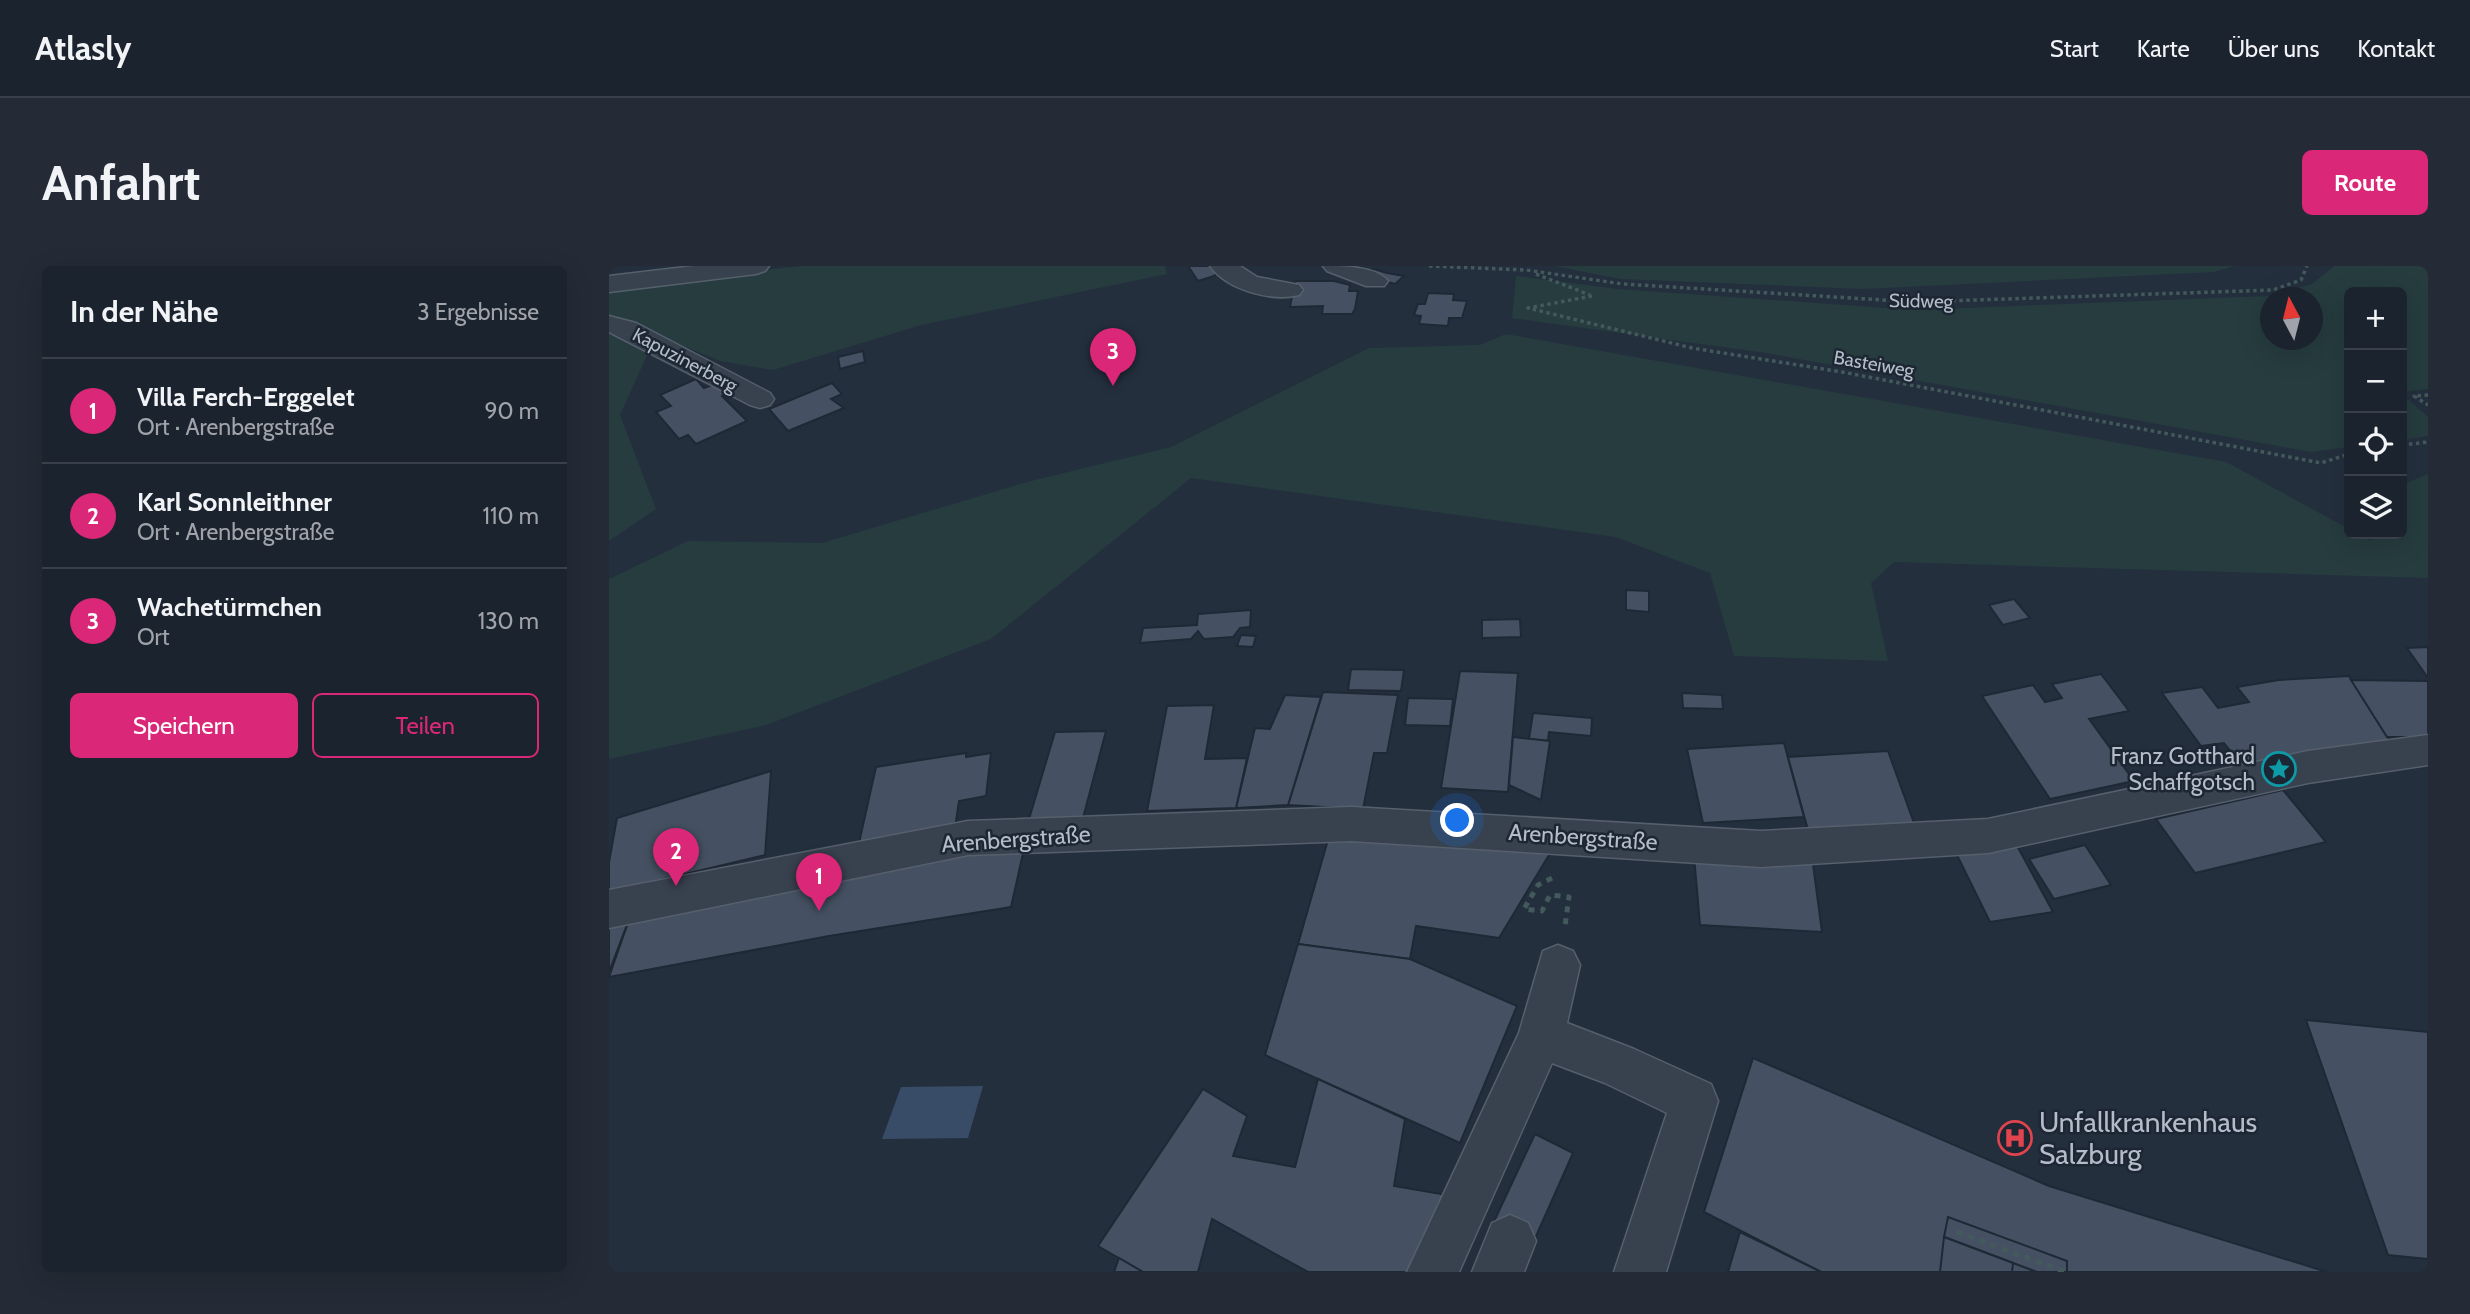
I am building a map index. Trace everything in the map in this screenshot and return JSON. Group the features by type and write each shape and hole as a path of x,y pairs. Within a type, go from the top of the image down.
{"street":[{"path":"609,284 756,266"},
{"path":"1223,266 1250,284 1290,290"},
{"path":"1336,266 1375,281"},
{"name":"Kapuzinerberg","path":"609,324 627,329 760,400"},
{"name":"Arenbergstraße","path":"609,909 968,838 1351,824 1761,849 1988,836 2036,828 2308,767 2428,750"},
{"path":"1433,1272 1541,1036 1558,965"},
{"path":"1541,1036 1618,1065 1694,1101 1640,1272"}],"path":[{"path":"1429,266 1526,270"},
{"name":"Südweg","path":"1526,270 1623,284 1916,303 2273,290 2301,280 2307,266"},
{"name":"Basteiweg","path":"1526,270 1592,296 1528,308 1692,348 1842,372 2321,463 2344,456"},
{"path":"2428,395 2414,396 2428,405"},
{"path":"2407,444 2428,442"},
{"path":"1555,876 1538,885 1524,909 1542,911 1550,895 1569,897"},
{"path":"1957,1232 2065,1272"}],"green space":[{"path":"802,266 1165,266 1167,274 921,325 773,370 720,361 609,315 609,287"},
{"path":"1555,266 2234,266 2214,272 1863,289 1620,279"},
{"path":"2334,266 2428,266 2428,389 2407,391 2407,287 2344,287 2344,448 2311,452 1766,353 1512,318 1516,276 1618,289 1914,310 2260,296 2260,350 2323,350 2323,287 2301,287 2312,284"},
{"path":"609,334 649,351 620,415 656,509 609,541"},
{"path":"1506,334 2226,462 2344,526 2344,539 2407,539 2407,483 2428,474 2428,578 1894,562 1871,583 1888,661 1734,656 1710,573 1616,537 1191,478 991,639 766,725 609,759 609,579 688,541 822,543 1027,482 1171,447 1369,348 1480,345"},
{"path":"2407,398 2428,417 2428,436 2407,439"}],"water":[{"path":"983,1086 968,1138 882,1139 901,1087"}],"building":[{"path":"1188,266 1214,266 1218,271 1214,276 1198,281"},
{"path":"1374,269 1404,276 1395,284 1366,276"},
{"path":"1295,281 1334,281 1350,285 1349,291 1358,291 1355,309 1352,314 1322,314 1323,306 1290,307"},
{"path":"1428,293 1454,294 1453,300 1467,301 1462,318 1449,318 1448,326 1419,324 1421,316 1414,315 1418,304 1425,304"},
{"path":"863,351 865,362 840,369 838,357"},
{"path":"696,379 704,388 712,385 725,391 722,396 747,421 696,444 688,435 679,439 656,412 671,406 660,395"},
{"path":"832,383 842,394 831,399 844,408 788,431 769,409"},
{"path":"1626,590 1649,591 1649,612 1626,610"},
{"path":"2014,599 2030,618 2003,625 1989,605"},
{"path":"1251,610 1250,627 1240,628 1233,637 1204,639 1198,631 1191,639 1140,643 1143,628 1197,625 1198,614"},
{"path":"1520,619 1521,637 1482,638 1482,620"},
{"path":"1241,635 1256,636 1253,647 1237,646"},
{"path":"2428,647 2428,678 2407,648"},
{"path":"1351,669 1404,670 1401,691 1348,690"},
{"path":"1460,671 1518,673 1508,792 1441,788"},
{"path":"2101,674 2129,711 2089,719 2134,781 2050,799 1982,696 2033,685 2045,702 2062,698 2052,684"},
{"path":"2349,676 2392,744 2243,767 2224,743 2201,746 2162,693 2202,687 2218,708 2249,702 2237,687 2279,680"},
{"path":"2351,680 2428,681 2428,737 2387,737"},
{"path":"1323,692 1398,695 1387,753 1374,753 1363,809 1288,805"},
{"path":"1682,693 1722,695 1723,709 1683,708"},
{"path":"1285,695 1321,697 1288,805 1236,808 1255,728 1270,729"},
{"path":"1408,698 1453,699 1450,726 1405,725"},
{"path":"1214,705 1205,759 1247,758 1236,808 1147,811 1167,706"},
{"path":"1533,713 1592,718 1591,736 1549,732 1548,741 1529,739"},
{"path":"1106,731 1083,818 1029,819 1055,732"},
{"path":"1513,737 1550,741 1541,800 1509,785"},
{"path":"1784,743 1804,817 1703,823 1687,749"},
{"path":"1888,751 1914,823 1808,830 1788,757"},
{"path":"966,753 966,757 991,753 986,796 959,801 955,828 859,843 876,767"},
{"path":"771,771 765,855 609,892 609,862 617,818"},
{"path":"2283,790 2326,842 2195,873 2156,819"},
{"path":"1330,833 1555,845 1499,938 1416,926 1410,959 1298,944"},
{"path":"2015,842 2053,912 1990,922 1955,851"},
{"path":"2085,845 2111,885 2054,899 2029,859"},
{"path":"1024,849 1011,907 829,936 609,977 631,914 929,855"},
{"path":"1694,856 1813,864 1822,932 1700,925"},
{"path":"631,914 609,972 609,917"},
{"path":"1298,944 1410,959 1517,1006 1460,1143 1265,1055"},
{"path":"2306,1020 2428,1032 2428,1259 2388,1255"},
{"path":"1753,1058 2049,1186 2327,1272 1821,1272 1704,1212"},
{"path":"1318,1079 1405,1119 1394,1186 1447,1195 1409,1272 1308,1272 1212,1219 1198,1272 1143,1272 1098,1246 1203,1089 1247,1116 1233,1156 1295,1167"},
{"path":"1535,1134 1573,1153 1529,1252 1490,1230"},
{"path":"1948,1217 2067,1261 2067,1272 2037,1272 1944,1237"},
{"path":"1740,1232 1821,1272 1728,1272"},
{"path":"1944,1237 2013,1263 2012,1272 1940,1272"},
{"path":"1119,1258 1143,1272 1114,1272"}],"place":[{"name":"Wachetürmchen","path":"1113,386"},
{"name":"Franz Gotthard Schaffgotsch","path":"2279,769"},
{"name":"Karl Sonnleithner","path":"676,886"},
{"name":"Villa Ferch-Erggelet","path":"819,911"},
{"name":"Unfallkrankenhaus Salzburg","path":"2015,1138"}]}
